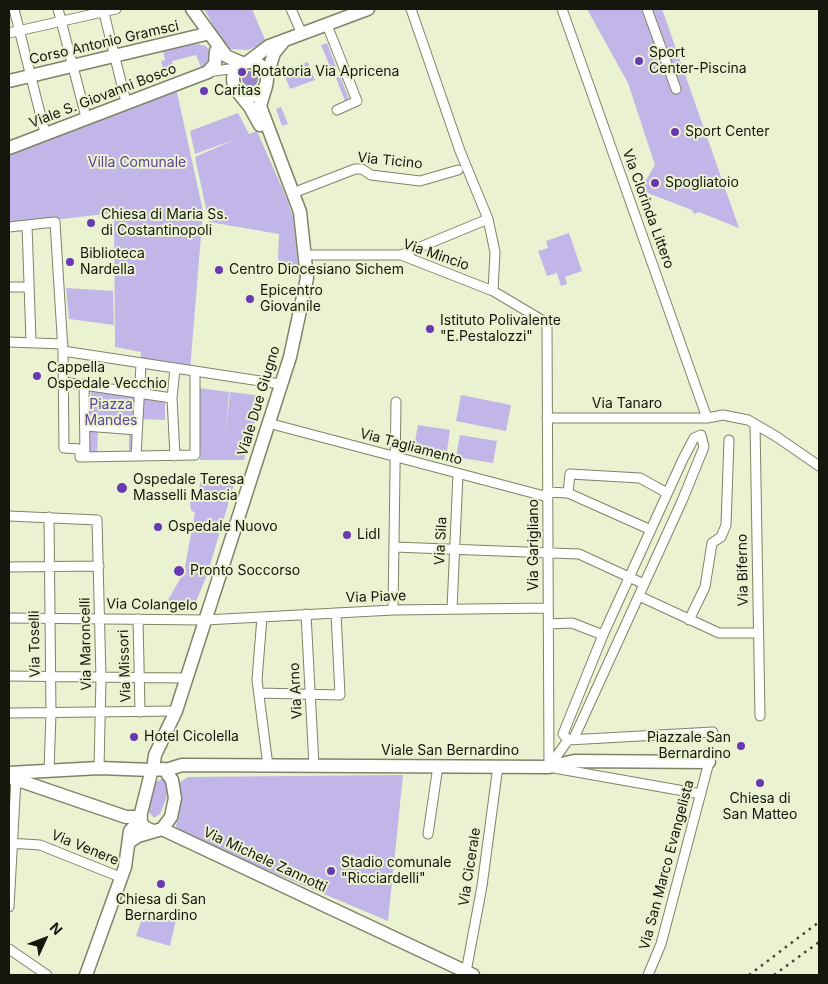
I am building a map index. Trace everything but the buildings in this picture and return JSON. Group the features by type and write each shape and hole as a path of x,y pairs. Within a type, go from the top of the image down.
{"main road":[{"path":"237,67 269,46 326,25 346,13 368,9"},
{"name":"Viale Due Giugno","path":"129,842 130,831 141,818 146,786 162,772 155,754 176,711 290,357 307,278 300,212 260,106 266,81 262,67 237,67 216,52 195,13"},
{"name":"Viale Due Giugno","path":"195,13 226,56 237,67"},
{"name":"Corso Antonio Gramsci","path":"9,81 206,34"},
{"path":"238,92 253,96 263,91 274,52 283,42"},
{"path":"208,72 215,64 216,52"},
{"name":"Viale Due Giugno","path":"237,67 234,87 250,107 277,151"},
{"name":"Viale S. Giovanni Bosco","path":"9,148 208,72"},
{"name":"Viale San Bernardino","path":"162,772 182,765 189,767 549,767 574,761 709,762"},
{"path":"11,776 49,770 100,768 162,772 175,798 170,817 158,830 138,836 129,842 120,877 86,975"},
{"path":"11,776 126,817 141,818"},
{"path":"170,817 173,826 180,836"},
{"name":"Via Michele Zannotti","path":"141,818 144,827 180,836 469,974"}],"street":[{"path":"14,9 45,133"},
{"path":"58,9 86,117"},
{"path":"9,33 103,10 116,9"},
{"path":"291,9 302,34"},
{"path":"411,9 460,151 488,219 495,252 493,291"},
{"name":"Via Clorinda Littero","path":"562,9 707,418"},
{"path":"647,9 676,89"},
{"path":"103,10 126,102"},
{"path":"326,25 357,101 337,110"},
{"name":"Viale S. Giovanni Bosco","path":"208,72 237,67"},
{"name":"Via Ticino","path":"293,193 355,169 362,169 371,175 420,181 458,170"},
{"path":"401,255 488,219"},
{"path":"9,226 55,222 63,347 64,448 80,449 80,457 195,455 195,372"},
{"path":"27,225 30,341"},
{"name":"Via Mincio","path":"305,255 401,255 493,291 547,324"},
{"path":"9,287 29,287"},
{"name":"Via Garigliano","path":"547,324 549,767"},
{"path":"9,342 30,341 141,364 280,384"},
{"path":"136,456 141,364"},
{"path":"175,369 172,398 175,456"},
{"path":"63,382 172,398"},
{"path":"84,384 85,456"},
{"path":"393,610 396,402"},
{"name":"Via Tanaro","path":"547,418 707,418 724,415 748,420 819,466"},
{"path":"701,794 549,767 571,739 639,596 704,447 701,436 707,418"},
{"name":"Via Tagliamento","path":"268,423 458,474 548,494 568,493"},
{"name":"Via Biferno","path":"755,424 760,716"},
{"path":"85,426 138,430"},
{"path":"701,436 694,438 651,530 603,635 563,734 571,739 713,732"},
{"path":"689,620 704,587 712,544 721,537 726,525 729,440"},
{"name":"Via Sila","path":"452,609 458,474"},
{"path":"651,530 568,493 570,474 640,478 668,494"},
{"path":"9,516 49,517"},
{"name":"Via Maroncelli","path":"49,517 97,520 101,678 100,768"},
{"name":"Via Toselli","path":"49,517 48,618 51,714 49,770"},
{"path":"394,548 579,554 644,584"},
{"path":"9,567 98,566"},
{"path":"639,596 719,632 758,633"},
{"name":"Via Piave","path":"205,620 393,610 548,608"},
{"path":"259,693 340,695 336,613"},
{"name":"Via Arno","path":"306,614 314,766"},
{"path":"262,617 257,680 268,766"},
{"name":"Via Colangelo","path":"9,618 205,620"},
{"name":"Via Missori","path":"138,619 141,678 140,712"},
{"path":"548,624 572,624 603,635"},
{"path":"9,676 186,678"},
{"path":"9,713 51,714 176,711"},
{"name":"Via San Marco Evangelista","path":"648,975 661,944 709,762"},
{"path":"428,834 438,766"},
{"name":"Via Cicerale","path":"469,974 498,766"},
{"path":"9,906 11,776"},
{"name":"Via Venere","path":"11,843 40,845 120,877"},
{"path":"9,949 47,975"}],"green space":[{"path":"204,9 252,9 266,42 248,50 230,49 222,41"},
{"name":"Sport Center","path":"587,9 662,9 739,228 699,212 694,214 692,210 640,190 655,165 628,83"},
{"path":"327,43 336,67 331,69 321,45"},
{"path":"198,44 206,46 210,53 210,61 206,66 201,67 196,55 172,61 175,73 165,77 161,61 165,60 163,51"},
{"path":"308,62 315,80 290,89 283,71"},
{"path":"340,76 349,99 345,101 336,78"},
{"name":"Villa Comunale","path":"176,88 203,211 190,370 140,363 141,352 115,347 114,213 9,225 9,153"},
{"path":"281,107 288,124 282,126 276,109"},
{"path":"238,113 249,134 257,131 286,197 293,217 299,275 290,274 290,264 278,260 279,234 209,222 195,157 236,139 195,154 190,131"},
{"path":"569,233 582,271 565,277 567,284 561,286 557,273 547,276 538,251 548,248 546,241"},
{"path":"66,288 113,291 114,325 69,319"},
{"path":"198,388 229,392 225,438 230,392 263,396 247,447 231,440 247,448 244,460 200,460"},
{"name":"Piazza Mandes","path":"91,391 165,401 165,420 141,419 140,452 129,453 129,434 98,432 97,452 88,452"},
{"path":"461,395 511,405 506,431 456,421"},
{"path":"418,425 450,430 446,458 413,453"},
{"path":"460,435 497,441 493,463 456,457"},
{"path":"235,481 207,575 192,611 168,600 184,572 195,513 191,510 190,502 194,501 201,482"},
{"name":"Stadio comunale \"Ricciardelli\"","path":"403,775 388,921 179,833 176,826 181,804 180,782 188,777"},
{"path":"163,778 168,786 166,799 160,814 154,818 149,812 150,799 156,782"},
{"path":"145,909 176,919 170,946 136,936"}],"shaded area":[{"name":"Rotatoria Via Apricena","path":"247,71 253,71 258,76 256,85 247,87 242,82 242,76"}],"railway":[{"path":"749,975 819,922"},
{"path":"774,975 819,942"}],"place":[{"name":"Sport Center-Piscina","path":"639,61"},
{"name":"Rotatoria Via Apricena","path":"242,72"},
{"name":"Caritas","path":"204,91"},
{"name":"Sport Center","path":"675,132"},
{"name":"Spogliatoio","path":"655,183"},
{"name":"Chiesa di Maria Ss. di Costantinopoli","path":"91,223"},
{"name":"Biblioteca Nardella","path":"70,262"},
{"name":"Centro Diocesiano Sichem","path":"219,270"},
{"name":"Epicentro Giovanile","path":"250,299"},
{"name":"Istituto Polivalente \"E.Pestalozzi\"","path":"430,329"},
{"name":"Cappella Ospedale Vecchio","path":"37,376"},
{"name":"Ospedale Teresa Masselli Mascia","path":"122,488"},
{"name":"Ospedale Nuovo","path":"158,527"},
{"name":"Lidl","path":"347,535"},
{"name":"Pronto Soccorso","path":"179,571"},
{"name":"Hotel Cicolella","path":"134,737"},
{"name":"Piazzale San Bernardino","path":"741,746"},
{"name":"Chiesa di San Matteo","path":"760,783"},
{"name":"Stadio comunale \"Ricciardelli\"","path":"331,871"},
{"name":"Chiesa di San Bernardino","path":"161,884"}]}
